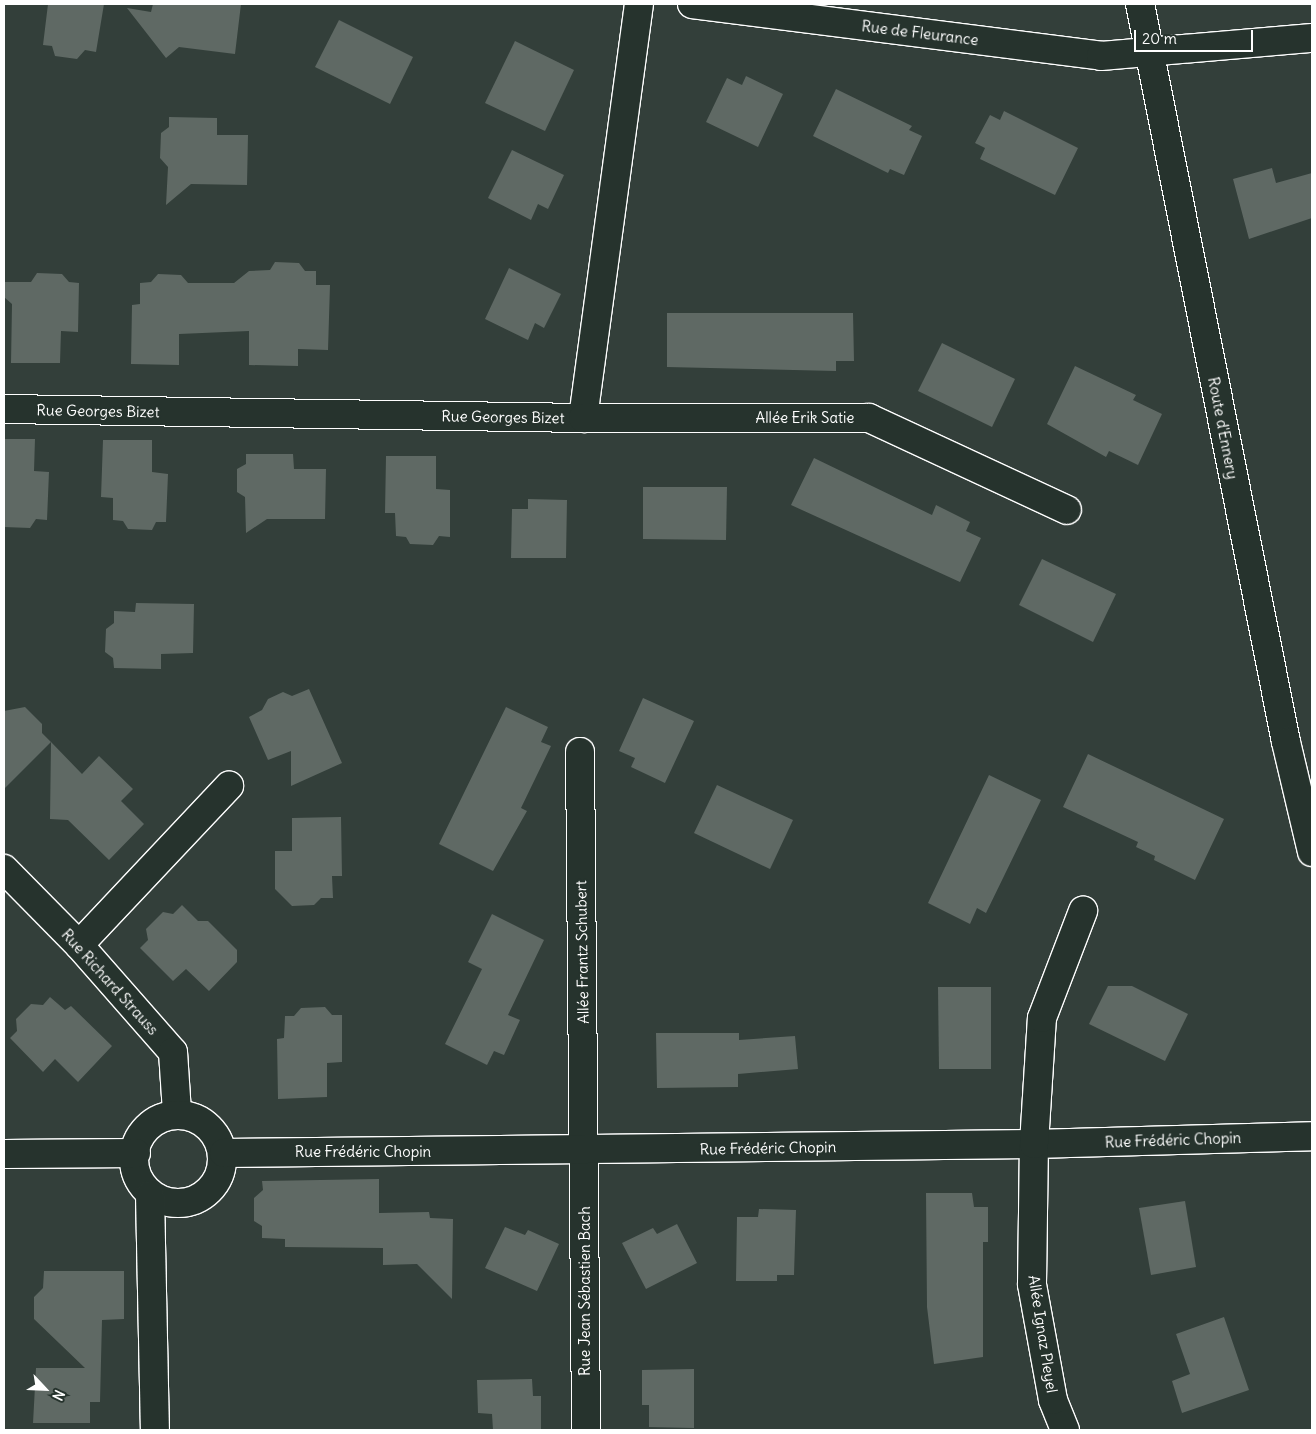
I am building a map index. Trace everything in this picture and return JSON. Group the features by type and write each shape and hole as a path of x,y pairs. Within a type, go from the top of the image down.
{"street":[{"name":"Rue Georges Bizet","path":"4,409 583,418 639,4"},
{"name":"Rue de Fleurance","path":"692,4 1101,56 1312,38"},
{"name":"Route d'Ennery","path":"1140,4 1286,742 1312,852"},
{"name":"Allée Erik Satie","path":"583,418 869,418 1067,510"},
{"name":"Allée Frantz Schubert","path":"580,752 584,1151"},
{"path":"79,945 229,786"},
{"name":"Rue Richard Strauss","path":"4,869 79,945 174,1052 177,1113"},
{"name":"Allée Ignaz Pleyel","path":"1065,1430 1053,1400 1032,1284 1034,1144 1042,1018 1083,912"},
{"path":"150,1195 168,1204 194,1202 214,1184 224,1153 208,1128 177,1113 154,1122 139,1138 136,1153 136,1171 150,1195 155,1430"},
{"name":"Rue Frédéric Chopin","path":"224,1153 584,1151 1034,1144 1312,1136"},
{"name":"Rue Jean Sébastien Bach","path":"584,1151 586,1430"},
{"path":"4,1154 136,1153"}],"building":[{"path":"48,4 104,4 96,52 85,50 77,59 55,56 52,46 43,45"},
{"path":"153,4 241,4 235,54 179,47 166,58 127,8 151,12"},
{"path":"339,20 413,57 390,104 315,67"},
{"path":"515,41 574,70 545,131 485,103"},
{"path":"746,76 783,94 758,147 706,122 727,78 742,85"},
{"path":"836,89 912,126 909,130 922,136 904,175 890,169 888,173 813,136"},
{"path":"1004,111 1078,148 1055,195 980,159 985,148 975,143 990,115 1000,120"},
{"path":"169,117 217,118 217,135 248,135 247,185 191,184 166,205 168,167 160,158 161,133 169,127"},
{"path":"512,150 564,175 548,209 538,204 531,220 488,198"},
{"path":"1272,168 1276,183 1312,173 1312,218 1249,239 1233,179"},
{"path":"275,262 299,263 305,271 316,271 316,285 330,285 328,350 298,349 298,366 249,365 249,331 179,334 179,365 131,364 132,305 140,304 140,283 151,282 158,274 181,275 188,283 234,283 249,271 270,270"},
{"path":"509,268 561,294 544,328 535,323 528,340 485,319"},
{"path":"37,273 62,274 69,282 79,283 78,332 61,331 60,363 11,363 12,304 4,297 4,282 31,282"},
{"path":"667,313 853,313 854,361 836,361 836,371 667,367"},
{"path":"942,343 1015,379 992,427 918,391"},
{"path":"1075,366 1136,395 1133,400 1162,414 1138,465 1109,451 1106,457 1047,424"},
{"path":"4,439 35,439 34,471 49,472 47,520 36,519 30,528 4,527"},
{"path":"103,440 152,440 152,472 168,474 166,522 156,522 152,530 128,529 123,521 113,520 113,498 101,497"},
{"path":"246,454 293,454 294,469 326,469 325,519 267,519 246,533 245,497 237,492 237,469 246,464"},
{"path":"386,456 436,456 436,489 450,490 450,537 439,536 433,545 410,544 406,537 396,536 395,513 385,513"},
{"path":"814,458 932,515 936,505 970,522 966,531 981,538 960,582 791,505"},
{"path":"643,487 727,487 726,540 643,539"},
{"path":"528,499 567,500 566,558 511,558 512,509 528,509"},
{"path":"1042,559 1116,594 1093,642 1019,605"},
{"path":"136,603 194,604 193,653 161,654 161,669 114,668 113,658 105,652 106,629 114,623 114,611 135,612"},
{"path":"309,689 342,763 291,786 291,751 268,760 249,717 262,710 268,699 283,692 292,696"},
{"path":"643,698 694,721 665,783 631,767 635,758 619,751"},
{"path":"25,707 42,724 42,733 51,742 4,789 4,711"},
{"path":"506,707 548,727 541,742 551,746 521,808 527,811 493,871 439,844"},
{"path":"51,742 82,774 99,756 133,789 121,801 144,824 109,860 68,820 50,819"},
{"path":"1088,754 1224,819 1195,880 1154,860 1155,856 1136,847 1138,842 1063,807"},
{"path":"989,775 1041,800 986,913 977,908 970,924 928,903"},
{"path":"717,785 793,820 770,869 694,833"},
{"path":"341,817 342,876 332,876 333,898 321,898 314,905 292,906 275,889 275,851 292,851 292,818"},
{"path":"182,905 198,921 208,921 237,950 237,962 209,991 186,969 173,981 140,948 148,940 146,929 163,912 173,914"},
{"path":"492,914 544,940 508,1015 520,1020 504,1055 494,1051 487,1065 445,1044 482,969 468,962"},
{"path":"1108,986 1132,986 1188,1014 1165,1061 1089,1024"},
{"path":"938,987 991,987 991,1069 939,1069"},
{"path":"50,997 65,1010 71,1006 112,1046 78,1082 55,1059 43,1072 10,1038 17,1031 16,1019 31,1004 43,1005"},
{"path":"325,1007 332,1015 342,1015 342,1062 327,1063 327,1097 278,1099 277,1039 284,1038 285,1016 294,1016 301,1008"},
{"path":"656,1033 739,1033 739,1040 795,1036 798,1069 738,1074 738,1087 657,1088"},
{"path":"379,1179 379,1213 429,1212 430,1218 453,1219 452,1299 417,1264 383,1265 383,1248 285,1247 285,1239 262,1238 262,1226 254,1221 254,1198 263,1190 262,1181"},
{"path":"926,1193 972,1193 974,1207 988,1207 988,1242 983,1242 983,1357 934,1364 927,1307"},
{"path":"1185,1201 1196,1267 1151,1275 1139,1208"},
{"path":"759,1209 796,1210 794,1275 777,1275 777,1281 736,1281 737,1217 758,1217"},
{"path":"677,1224 697,1263 646,1289 622,1243 653,1228 657,1234"},
{"path":"505,1227 525,1235 528,1230 559,1244 537,1291 485,1268"},
{"path":"44,1271 124,1271 124,1319 102,1320 100,1402 90,1402 90,1423 33,1423 36,1368 85,1368 34,1319 34,1297 43,1288"},
{"path":"1224,1317 1249,1390 1182,1413 1172,1381 1190,1374 1176,1334"},
{"path":"694,1369 694,1428 649,1427 649,1405 642,1405 642,1370"},
{"path":"532,1379 533,1396 541,1396 541,1430 493,1430 492,1414 478,1413 477,1380"}]}
